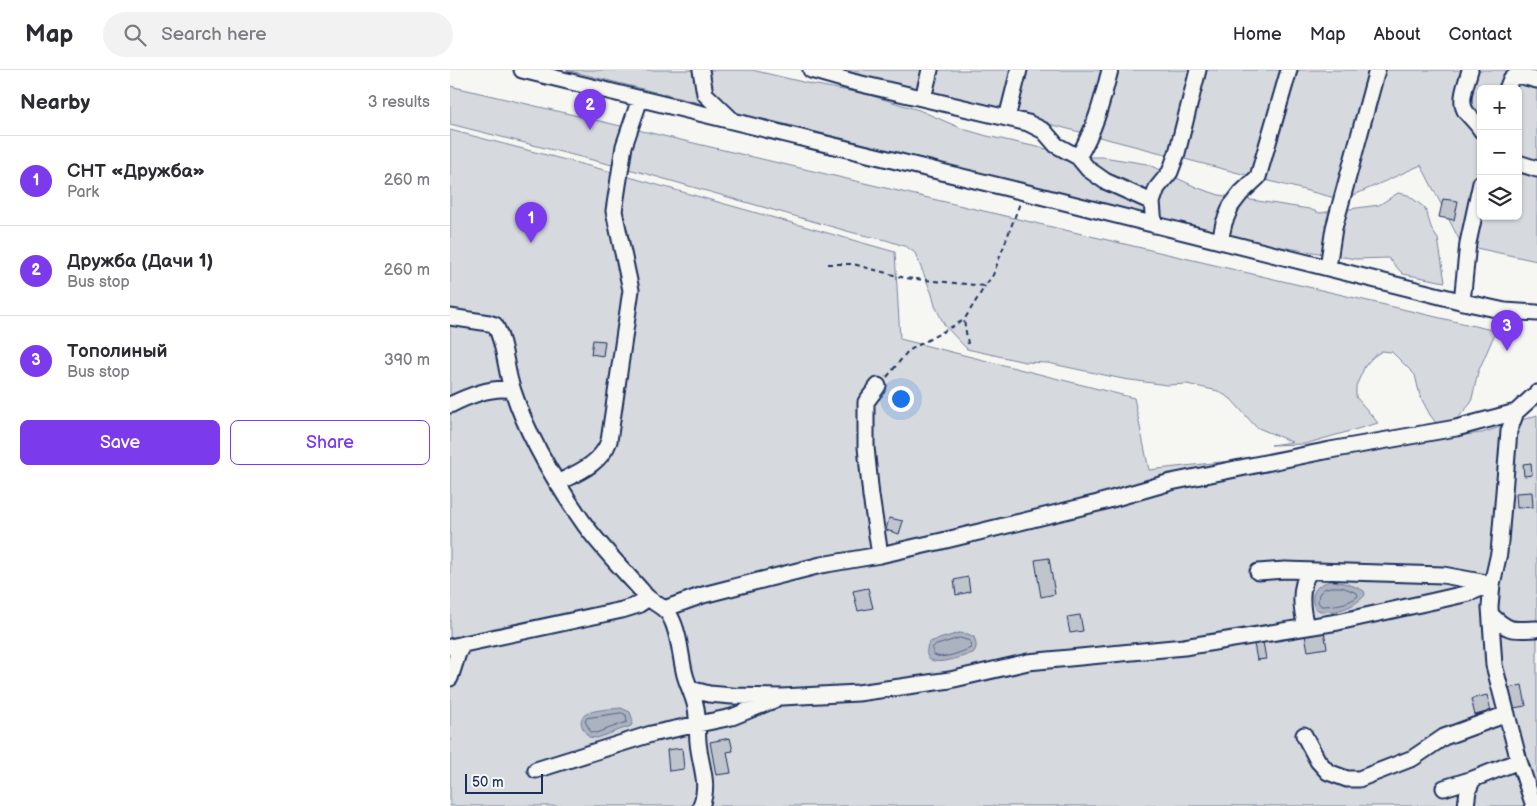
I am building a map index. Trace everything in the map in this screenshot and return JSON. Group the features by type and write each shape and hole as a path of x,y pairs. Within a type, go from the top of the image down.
{"street":[{"path":"522,70 1328,267 1462,302 1505,311 1537,313"},
{"path":"701,70 705,94 734,122"},
{"path":"811,70 837,74 923,98 1028,123 1044,131 1056,145 1078,157 1088,169 1105,181 1152,202"},
{"path":"923,98 930,70"},
{"path":"1007,118 1019,70"},
{"path":"1078,157 1098,117 1110,70"},
{"path":"1154,225 1152,202 1157,188 1170,172 1177,153 1198,70"},
{"path":"1220,241 1224,223 1231,206 1241,193 1258,177 1289,70"},
{"path":"1328,267 1334,228 1376,70"},
{"path":"1470,70 1462,103 1465,111 1477,124"},
{"path":"1509,85 1511,79 1518,76 1537,80"},
{"path":"557,483 597,461 609,441 631,290 614,211 624,146 640,99"},
{"path":"1522,164 1537,169"},
{"path":"1462,302 1468,243 1477,201"},
{"path":"450,317 495,325 512,390 530,431 557,483 586,526 647,599 664,609 674,627 696,707 698,744 706,785 701,806"},
{"path":"878,386 866,402 866,447 880,556"},
{"path":"450,405 471,396 501,388 512,390"},
{"path":"664,609 703,595 746,584 822,565 880,556 1089,505 1171,482 1330,450 1456,428 1516,412 1537,394"},
{"path":"1516,412 1508,440 1499,552 1492,584 1492,641 1494,665 1506,714 1519,762 1534,806"},
{"path":"1258,572 1285,570 1443,575 1492,584"},
{"path":"1306,626 1303,615 1302,595 1305,579 1310,572"},
{"path":"690,689 709,694 782,697 858,693 950,680 1028,662 1184,647 1338,622 1434,602 1469,593 1492,584"},
{"path":"450,678 458,653 456,645 622,610 638,605 647,599"},
{"path":"1491,615 1503,626 1512,630"},
{"path":"1492,641 1512,630 1537,629"},
{"path":"536,770 651,734 732,717 782,697"},
{"path":"1304,736 1318,761 1328,772 1347,779 1360,779 1413,758 1444,737 1506,714"},
{"path":"1444,788 1519,762"},
{"path":"1466,806 1468,790 1473,779"}],"path":[{"path":"878,386 908,351 964,320 993,275 1024,192"},
{"path":"828,264 853,264 905,278 985,286"},
{"path":"964,320 968,344"}],"shaded area":[{"path":"566,70 752,70 811,84 866,94 919,110 963,129 987,136 1083,157 1103,157 1147,164 1198,188 1219,195 1309,209 1320,213 1379,205 1398,193 1408,195 1425,208 1432,230 1438,239 1445,282 1403,274 1388,258 1356,259 1275,246"},
{"path":"840,70 1537,70 1537,261 1462,245 1421,165 1343,200"},
{"path":"450,86 1496,331 1478,372 1471,403 1457,419 1448,424 1437,424 1430,415 1420,396 1415,375 1392,352 1382,351 1365,366 1356,386 1356,397 1378,423 1305,444 1271,445 1292,442 1256,427 1231,399 1218,391 1187,384 1167,385 1123,379 1048,363 1025,362 967,349 945,326 935,306 915,253 907,247 640,172 450,124"},
{"path":"450,130 608,171 895,252 900,339 1134,398 1149,470 1482,433 1537,415 1537,806 450,806"}],"water":[{"path":"1330,581 1356,587 1364,591 1365,595 1356,603 1339,610 1327,612 1318,610 1315,608 1313,601 1314,592 1319,586"},
{"path":"959,633 974,637 976,647 973,653 942,661 934,661 929,658 927,652 929,642"},
{"path":"621,708 630,712 633,721 631,726 597,738 589,737 581,721 584,716 596,711"}],"building":[{"path":"1443,199 1458,201 1454,220 1439,217"},
{"path":"593,340 605,341 603,356 591,354"},
{"path":"1531,463 1532,475 1524,476 1523,464"},
{"path":"1532,492 1533,507 1517,508 1516,493"},
{"path":"889,518 903,521 899,534 886,530"},
{"path":"1049,558 1055,594 1041,597 1035,560"},
{"path":"968,577 970,592 956,595 954,580"},
{"path":"868,588 873,608 858,611 853,591"},
{"path":"1080,615 1083,631 1070,633 1067,617"},
{"path":"1324,631 1327,648 1308,651 1305,635"},
{"path":"1263,642 1266,659 1257,660 1254,644"},
{"path":"1522,685 1526,706 1513,708 1509,688"},
{"path":"1487,695 1491,711 1475,715 1471,699"},
{"path":"730,738 733,751 727,752 731,773 716,775 710,742"},
{"path":"682,748 684,769 669,771 667,750"}],"place":[{"name":"Дружба (Дачи 1)","path":"590,130"},
{"name":"СНТ «Дружба»","path":"531,243"},
{"name":"Тополиный","path":"1507,351"}]}
